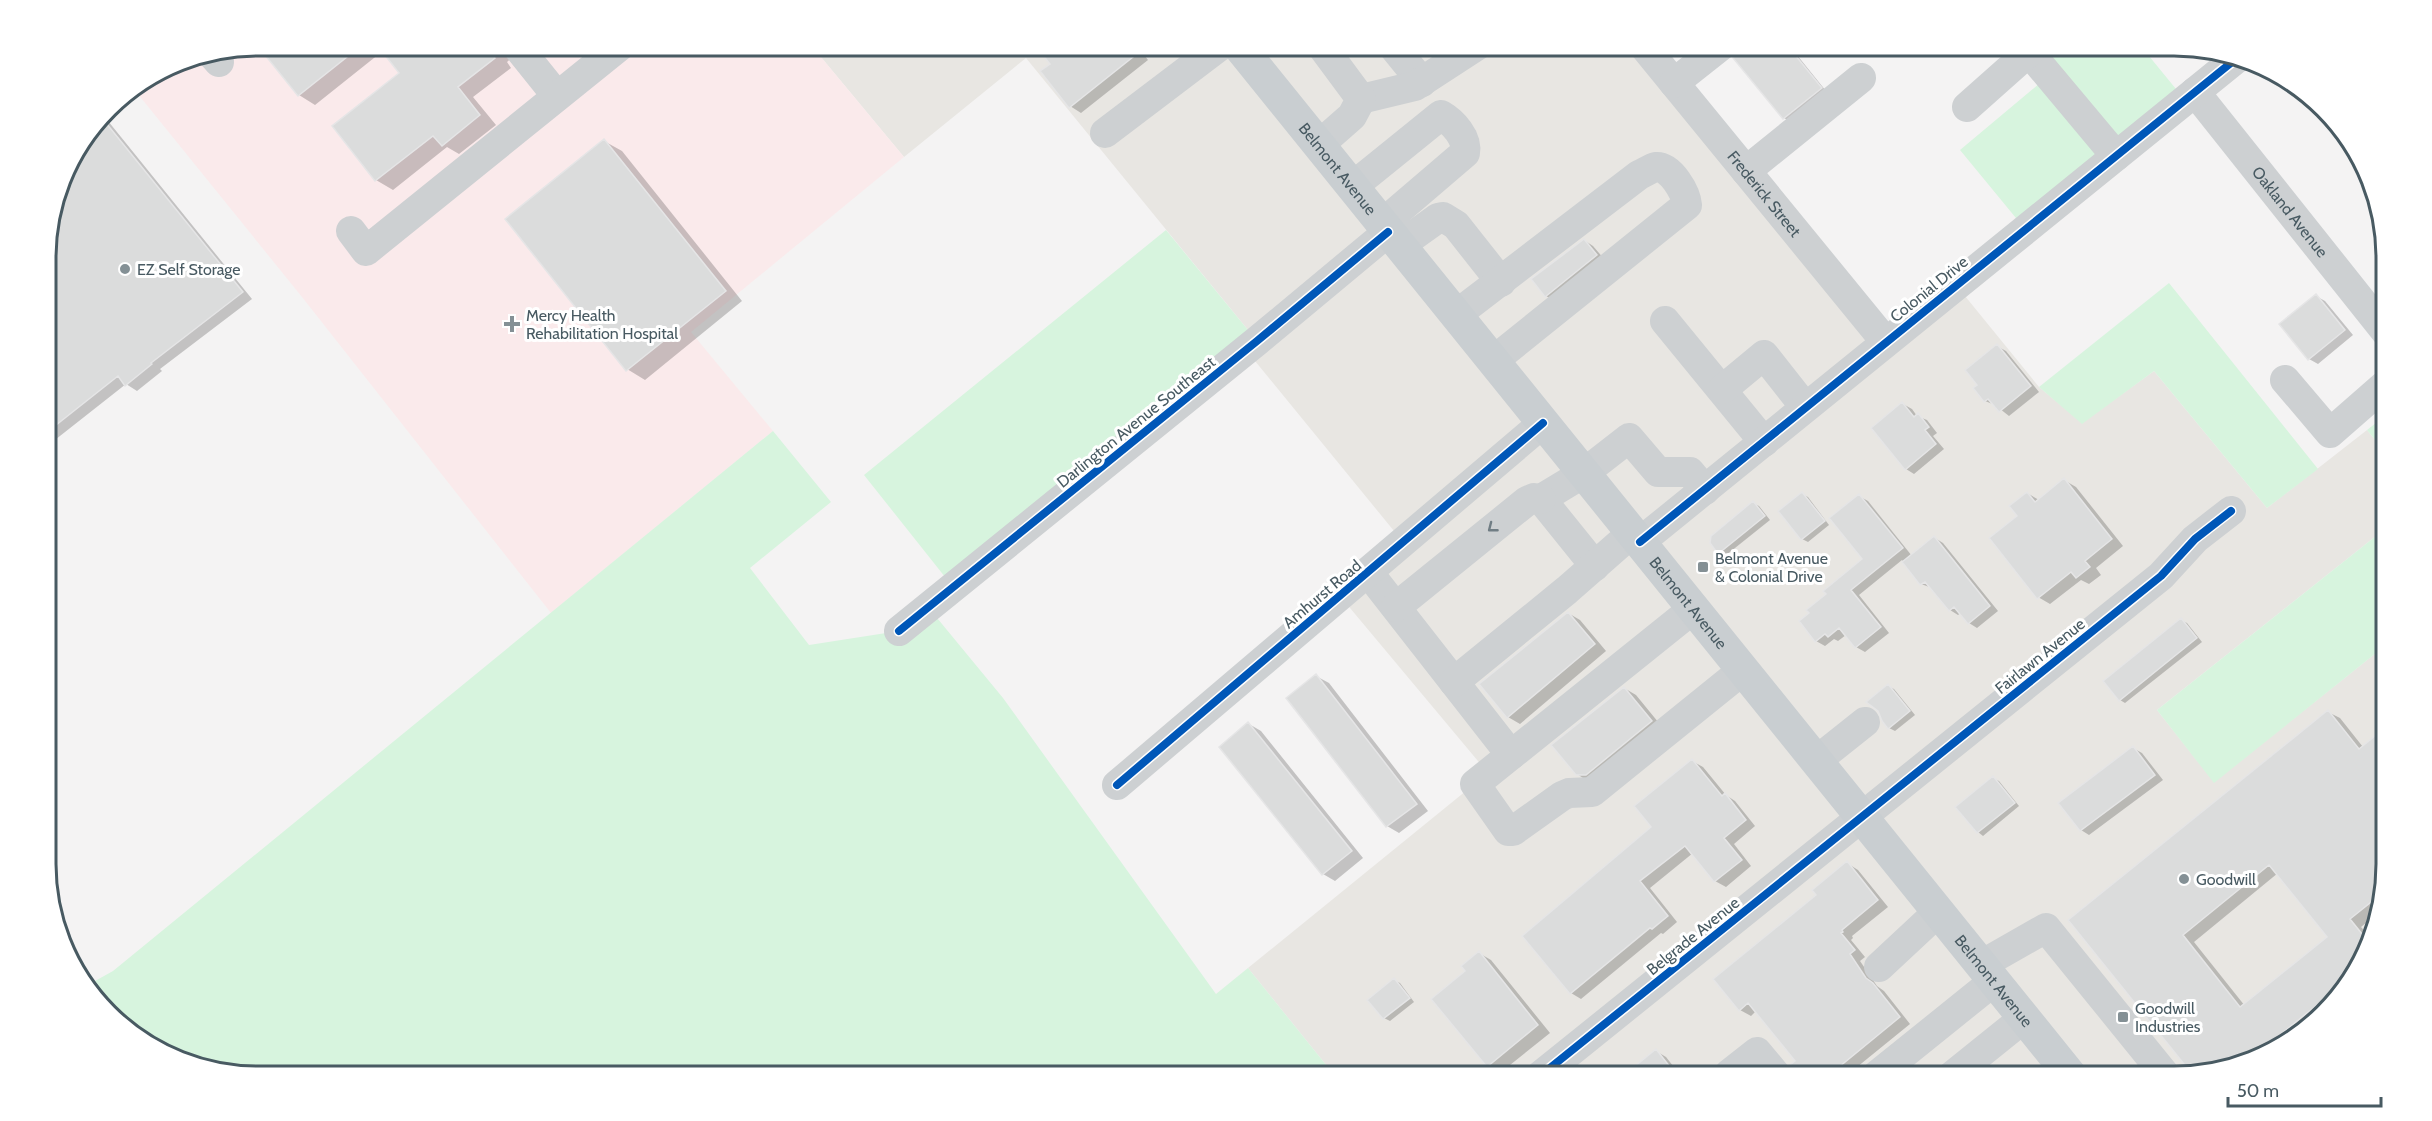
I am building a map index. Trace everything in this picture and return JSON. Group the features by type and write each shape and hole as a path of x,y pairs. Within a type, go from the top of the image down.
{"main road":[{"name":"Belmont Avenue","path":"1247,56 2062,1065"}],"street":[{"path":"525,56 557,96"},
{"path":"351,231 366,251 607,56"},
{"path":"1105,133 1206,56"},
{"path":"1329,56 1361,99"},
{"path":"1401,56 1422,82"},
{"path":"1318,145 1352,116 1361,99 1414,86 1461,56"},
{"name":"Frederick Street","path":"1652,56 1885,341"},
{"path":"1674,83 1708,56"},
{"path":"1967,106 2019,56"},
{"path":"2032,56 2116,156"},
{"name":"Colonial Drive","path":"1454,682 1595,566 1706,490 1885,341 2230,63"},
{"path":"1746,171 1861,78"},
{"name":"Oakland Avenue","path":"2194,92 2376,321"},
{"path":"1352,187 1441,115 1463,136 1467,146 1465,153 1390,234"},
{"path":"1456,315 1639,175 1655,167 1664,168 1686,194 1687,205 1673,218 1493,361"},
{"path":"1390,234 1443,217 1456,225 1501,282"},
{"name":"Darlington Avenue Southeast","path":"899,630 1390,234"},
{"path":"1665,321 1764,441"},
{"path":"1723,389 1764,355 1805,407"},
{"path":"2285,380 2330,433 2376,393"},
{"name":"Amhurst Road","path":"1117,785 1543,423"},
{"path":"1396,607 1527,501 1534,498 1540,499 1584,473 1629,438 1658,472 1690,472 1706,490"},
{"path":"1540,499 1595,566"},
{"name":"Fairlawn Avenue","path":"1862,818 2161,576 2195,539 2231,511"},
{"path":"1368,572 1511,755"},
{"path":"1694,609 1475,784 1508,831 1513,831 1562,796 1569,793 1592,792 1743,670"},
{"path":"1816,760 1865,722"},
{"name":"Belgrade Avenue","path":"1553,1065 1862,818"},
{"path":"1879,967 1938,912"},
{"path":"1888,1065 1988,973 2046,928 2157,1065"},
{"path":"1966,1065 2024,1018"},
{"path":"1740,1065 1757,1052 1768,1065"}],"shaded area":[{"path":"820,56 1652,56 1885,341 1956,285 2039,387 2082,423 2154,371 2267,508 2367,430 2376,441 2376,536 2157,710 2214,782 2376,653 2376,877 2373,903 2366,928 2349,965 2326,997 2287,1031 2264,1045 2239,1055 2214,1062 2188,1065 1326,1065 1248,968 1488,773 1340,596 1403,542 1246,350 1257,341 1026,58 904,157"},
{"name":"Mercy Health Rehabilitation Hospital","path":"820,56 904,157 691,332 773,431 551,613 302,297 138,95 168,76 205,62 231,57"}],"green space":[{"path":"2049,56 2149,56 2185,100 2025,229 1960,150 2058,68"},
{"path":"1166,230 1257,341 953,587 864,475"},
{"path":"2169,283 2318,469 2267,508 2154,371 2082,424 2039,387"},
{"path":"2376,423 2376,441 2367,430"},
{"path":"773,431 831,502 750,568 809,645 899,631 928,607 1003,698 1216,994 1248,968 1326,1065 244,1065 218,1062 193,1055 156,1038 135,1024 115,1006 94,982 113,971"},
{"path":"2376,536 2376,653 2214,783 2157,710"}],"building":[{"path":"266,56 348,56 298,96"},
{"path":"386,56 494,56 495,58 458,87 480,115 442,146 433,136 375,181 332,126 399,73"},
{"path":"1044,56 1134,56 1069,108 1040,71 1050,64"},
{"path":"1734,56 1796,56 1822,88 1783,119 1733,58"},
{"path":"107,124 243,292 125,386 118,376 56,425 57,231 62,205 76,168"},
{"path":"604,139 726,291 626,371 505,219"},
{"path":"1584,239 1597,255 1545,297 1531,279"},
{"path":"2316,294 2345,330 2308,360 2279,324"},
{"path":"1997,344 2031,386 1999,412 1988,399 1984,402 1973,388 1977,385 1965,370"},
{"path":"1902,402 1914,417 1918,413 1929,427 1925,430 1936,444 1905,470 1871,428"},
{"path":"2064,478 2112,539 2085,561 2090,567 2076,578 2071,572 2037,599 1989,538 2017,516 2009,506 2027,492 2035,502"},
{"path":"1802,492 1825,521 1801,540 1778,511"},
{"path":"1859,494 1903,548 1851,590 1881,627 1855,648 1839,628 1828,637 1825,634 1815,642 1799,621 1809,613 1806,610 1826,594 1823,591 1862,559 1829,518"},
{"path":"1753,501 1765,516 1718,554 1710,543 1711,536"},
{"path":"1934,536 1990,606 1968,624 1954,607 1949,611 1925,582 1920,585 1902,562"},
{"path":"1568,612 1595,644 1507,718 1479,684"},
{"path":"2181,618 2197,638 2119,701 2103,681"},
{"path":"1316,674 1417,804 1386,827 1286,698"},
{"path":"1888,684 1910,711 1888,729 1878,711 1866,702"},
{"path":"1624,687 1652,721 1586,775 1576,775 1551,745"},
{"name":"Goodwill","path":"2328,710 2359,749 2376,735 2376,877 2373,900 2350,919 2363,935 2361,941 2349,965 2326,997 2278,1036 2239,1055 2214,1062 2185,1065 2068,920","holes":["2269,865 2327,937 2240,1007 2183,935"]},
{"path":"1248,722 1352,851 1322,875 1219,747"},
{"path":"2133,746 2155,775 2080,831 2058,803"},
{"path":"1692,759 1722,796 1725,793 1746,820 1724,838 1742,860 1714,882 1685,846 1640,881 1668,916 1652,929 1650,928 1570,994 1522,936 1651,827 1634,806"},
{"path":"1993,776 2015,803 1977,833 1955,807"},
{"path":"1847,861 1878,900 1841,933 1855,950 1850,954 1866,978 1873,983 1900,1017 1841,1065 1790,1065 1795,1061 1748,1003 1739,1011 1713,979 1816,895 1812,890"},
{"path":"1479,951 1538,1025 1489,1065 1486,1065 1431,999 1465,971 1461,966"},
{"path":"1394,978 1410,998 1383,1019 1367,1000"},
{"path":"1656,1049 1669,1065 1636,1065"}],"cycle path":[{"path":"1640,542 2231,63"},
{"path":"899,631 1388,232"},
{"path":"1117,785 1543,423"},
{"path":"1553,1065 2161,576 2195,539 2231,511"}],"place":[{"name":"EZ Self Storage","path":"125,269"},
{"name":"Mercy Health Rehabilitation Hospital","path":"512,324"},
{"name":"Belmont Avenue & Colonial Drive","path":"1703,567"},
{"name":"Goodwill","path":"2184,879"},
{"name":"Goodwill Industries","path":"2123,1017"}]}
